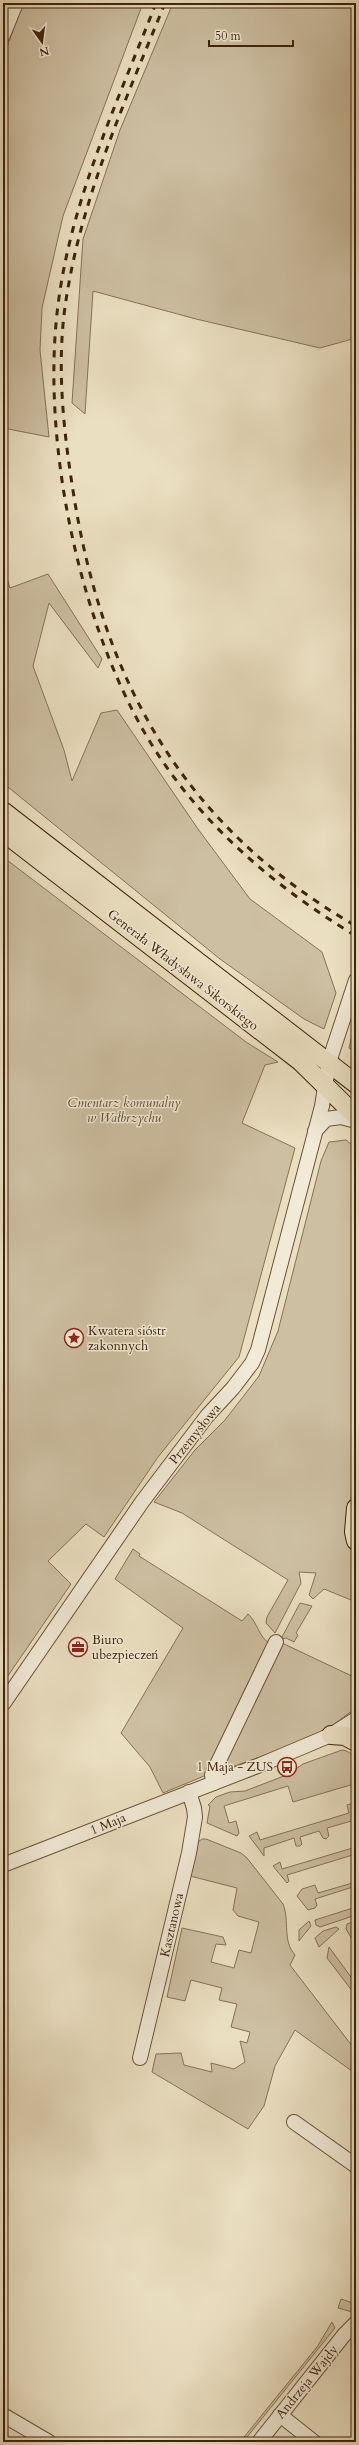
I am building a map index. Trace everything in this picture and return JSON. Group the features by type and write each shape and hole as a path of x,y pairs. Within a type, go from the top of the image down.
{"main road":[{"name":"Generała Władysława Sikorskiego","path":"3,811 356,1084"},
{"name":"Generała Władysława Sikorskiego","path":"3,832 296,1058 356,1116"},
{"path":"356,1508 354,1532 356,1540"},
{"path":"331,1735 345,1736 356,1742"}],"street":[{"path":"3,35 16,3"},
{"name":"Przemysłowa","path":"3,1704 142,1502 207,1416 233,1388 252,1364 258,1350 315,1131 326,1087 329,1062 355,988"},
{"path":"315,1131 326,1119 341,1117 356,1121"},
{"path":"214,1782 212,1775 276,1642"},
{"name":"1 Maja","path":"3,1865 331,1735 356,1719"},
{"name":"Kasztanowa","path":"140,2058 189,1853 194,1808 189,1792"},
{"path":"294,2122 356,2166"},
{"name":"Andrzeja Wajdy","path":"259,2442 344,2335 356,2323"},
{"path":"3,2415 49,2442"},
{"path":"280,2415 314,2442"}],"green space":[{"path":"23,3 143,3 63,216 42,308 40,350 49,437 3,428 3,58"},
{"path":"173,3 356,3 356,338 320,348 196,319 93,291 85,414 72,403 83,239 120,130"},
{"path":"3,565 10,588 48,574 102,659 98,668 49,603 33,666 64,750 72,781 101,713 117,710 198,829 250,899 322,952 336,993 324,1029 304,1019 220,959 3,783"},
{"name":"Cmentarz komunalny w Wałbrzychu","path":"3,857 246,1042 278,1062 265,1065 242,1123 295,1148 239,1357 158,1457 104,1537 86,1524 48,1561 71,1584 3,1683"},
{"path":"356,1017 356,1054 349,1048"},
{"path":"346,1140 356,1148 356,1478 350,1503 351,1542 356,1560 356,1602 324,1589 313,1599 309,1595 316,1573 299,1572 301,1583 275,1633 266,1623 267,1617 288,1580 182,1513 154,1502 195,1450 225,1420 259,1376 278,1331 321,1161 329,1142"},
{"path":"133,1549 140,1554 139,1556 242,1621 248,1614 254,1621 263,1637 270,1644 209,1774 163,1793 150,1767 121,1733 183,1628 115,1579"},
{"path":"300,1603 312,1606 296,1633 298,1635 294,1642 286,1638 281,1639"},
{"path":"282,1643 356,1678 356,1708 318,1736 218,1772"},
{"path":"342,1750 351,1755 354,1759 356,1769 356,1786 354,1784 293,1802 288,1786 224,1806 229,1823 236,1821 239,1833 237,1836 207,1823 210,1806 208,1805 216,1797 230,1792 245,1791 289,1774 303,1764"},
{"path":"350,1804 356,1806 356,1823 355,1820 327,1828 329,1836 326,1839 323,1838 319,1831 300,1837 302,1844 300,1846 296,1846 294,1838 264,1848 264,1856 249,1836 257,1832 260,1840 349,1813 347,1805"},
{"path":"202,1839 206,1839 241,1853 247,1858 283,1904 286,1917 287,1937 291,1949 295,1955 290,1965 356,2051 356,2074 295,2030 275,2066 264,2106 248,2129 152,2072 156,2054 181,2053 184,2065 212,2072 211,2063 234,2069 245,2062 240,2041 247,2043 250,2032 231,2027 237,2004 219,2000 222,1988 191,1980 185,2001 167,1997 182,1928 223,1937 226,1945 216,1944 211,1962 234,1968 239,1950 251,1953 259,1922 238,1916 233,1910 237,1888 190,1876 198,1842"},
{"path":"356,1847 356,1854 287,1875 289,1881 287,1883 273,1866 280,1862 282,1869"},
{"path":"356,1882 356,1886 315,1899 317,1905 315,1908 308,1910 297,1896 302,1889 315,1885 318,1893"},
{"path":"356,1907 356,1915 320,1927 316,1925 315,1920"},
{"path":"309,1921 311,1926 299,1941 299,1930"},
{"path":"356,1921 355,1944 346,1929 347,1924"},
{"path":"336,1927 339,1929 319,1947 315,1938 323,1931"},
{"path":"329,1947 356,1984 356,1996 327,1958"},
{"path":"341,2299 356,2304 356,2313 338,2308"},
{"path":"332,2322 335,2328 243,2442 240,2442 317,2347"}],"railway":[{"path":"156,3 98,151 73,227 64,266 58,305 54,360 55,419 62,479 73,541 89,601 109,658 133,712 161,759 180,786 224,835 249,858 301,900 356,936"},
{"path":"165,3 120,114 93,190 81,228 65,307 61,351 62,396 72,484 85,555 104,621 129,683 160,741 197,794 242,842 295,886 356,926"}],"place":[{"name":"Kwatera sióstr zakonnych","path":"74,1338"},
{"name":"Biuro ubezpieczeń","path":"78,1647"},
{"name":"1 Maja - ZUS","path":"287,1767"}]}
